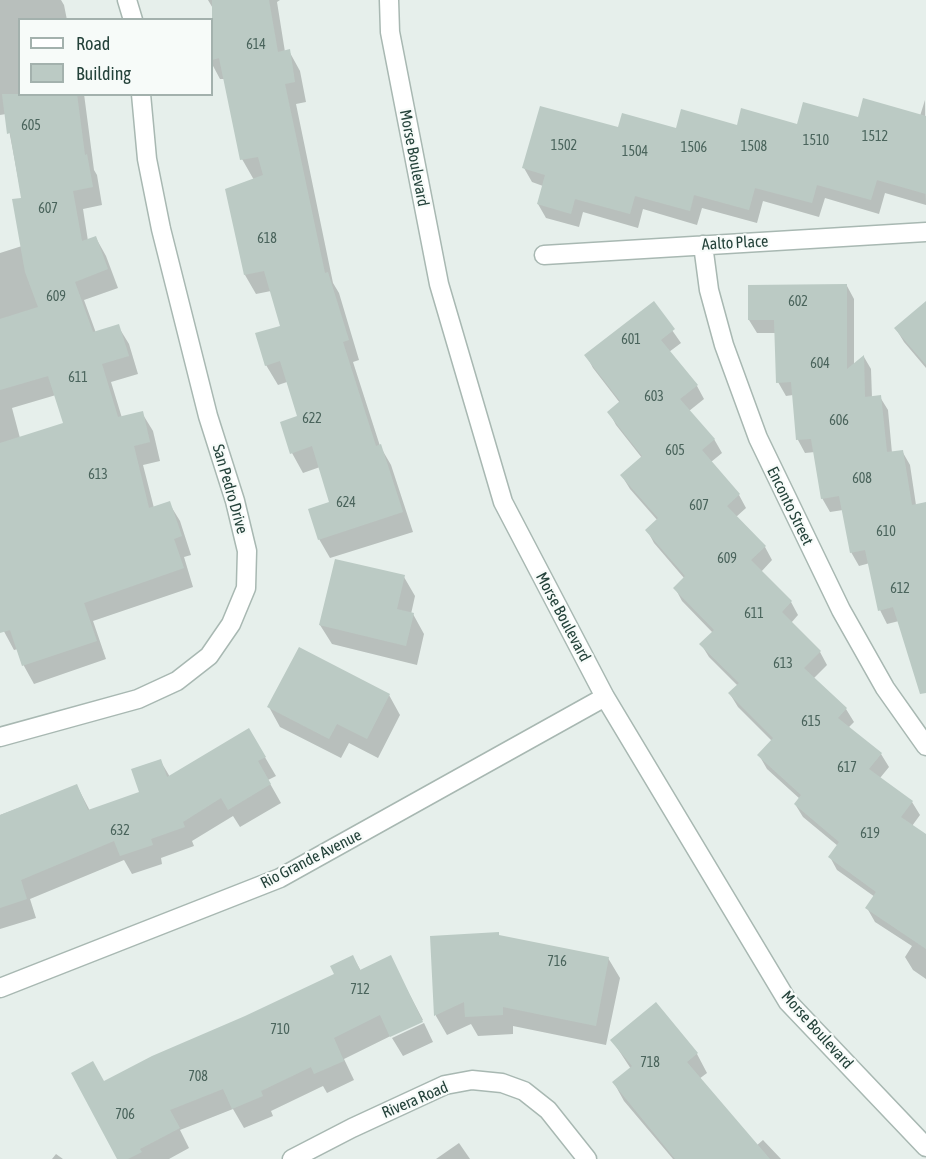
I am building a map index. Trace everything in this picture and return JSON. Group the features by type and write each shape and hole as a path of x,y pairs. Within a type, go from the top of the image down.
{"street":[{"path":"128,0 132,18"},
{"name":"Morse Boulevard","path":"388,0 390,32 439,284 503,502 606,697 788,1002 926,1147"},
{"name":"San Pedro Drive","path":"0,737 138,699 177,681 209,656 231,624 246,588 247,551 235,501 208,416 161,229 147,159 141,96"},
{"name":"Aalto Place","path":"544,255 926,232"},
{"name":"Enconto Street","path":"703,245 709,290 724,345 758,438 841,610 885,688 926,746"},
{"name":"Rio Grande Avenue","path":"0,988 280,878 606,697"},
{"name":"Rivera Road","path":"292,1159 445,1085 472,1080 502,1083 524,1091 548,1110 587,1159"}],"building":[{"path":"212,0 269,0 278,52 290,49 295,82 285,84 325,273 328,272 349,340 343,342 376,446 381,444 403,512 318,540 308,509 329,502 312,446 290,454 280,422 297,416 280,361 265,366 255,333 280,326 264,271 244,275 225,189 263,175 258,157 240,160 219,58 213,60"},
{"path":"2,94 77,96 85,155 87,154 93,187 73,191 82,241 96,236 108,269 75,282 93,332 119,324 129,356 102,364 118,417 143,411 150,442 134,446 149,508 170,501 182,536 174,539 184,568 84,603 97,641 22,666 10,630 0,633 0,443 63,423 48,376 0,390 0,319 38,307 25,272 12,199 21,198 10,133 7,134"},
{"path":"863,98 926,116 926,194 877,180 871,200 817,185 812,203 755,188 749,210 694,195 690,211 635,196 630,214 575,199 571,214 537,204 545,175 522,168 540,106 618,127 622,113 676,128 681,109 737,125 741,108 797,124 803,102 858,117"},
{"path":"847,284 847,369 864,355 865,397 881,395 887,452 903,450 912,505 926,502 926,693 920,694 893,607 878,611 865,550 850,553 839,496 821,499 811,439 796,440 791,382 776,383 774,320 748,320 748,285"},
{"path":"654,301 675,329 661,340 698,385 680,399 715,439 702,450 740,494 727,506 766,546 751,560 792,601 782,612 821,651 804,668 847,708 838,718 882,753 869,769 913,801 901,817 926,834 926,949 865,908 876,892 828,857 839,842 794,804 801,795 757,755 773,738 728,693 739,683 699,644 714,630 673,588 685,576 645,530 658,518 620,475 642,456 607,412 620,401 584,355"},
{"path":"926,301 926,365 894,328"},
{"path":"335,559 405,575 397,609 414,613 406,646 319,625"},
{"path":"299,647 390,694 367,739 337,724 329,739 267,707"},
{"path":"249,728 266,757 258,761 271,784 228,810 221,798 183,822 185,827 151,839 153,845 120,856 114,841 21,880 27,899 0,908 0,815 77,784 88,810 139,792 131,769 161,759 167,777"},
{"path":"499,932 499,935 609,957 596,1026 503,1007 503,1015 465,1017 464,1002 434,1016 430,936"},
{"path":"353,955 360,970 391,955 423,1022 390,1037 380,1015 334,1038 344,1061 314,1074 311,1067 261,1091 263,1096 232,1109 223,1089 170,1110 180,1128 140,1149 142,1152 128,1159 117,1159 71,1073 93,1061 104,1081 152,1056 334,974 330,966"},
{"path":"656,1002 698,1053 687,1062 770,1159 675,1159 612,1082 632,1066 610,1040"}]}
